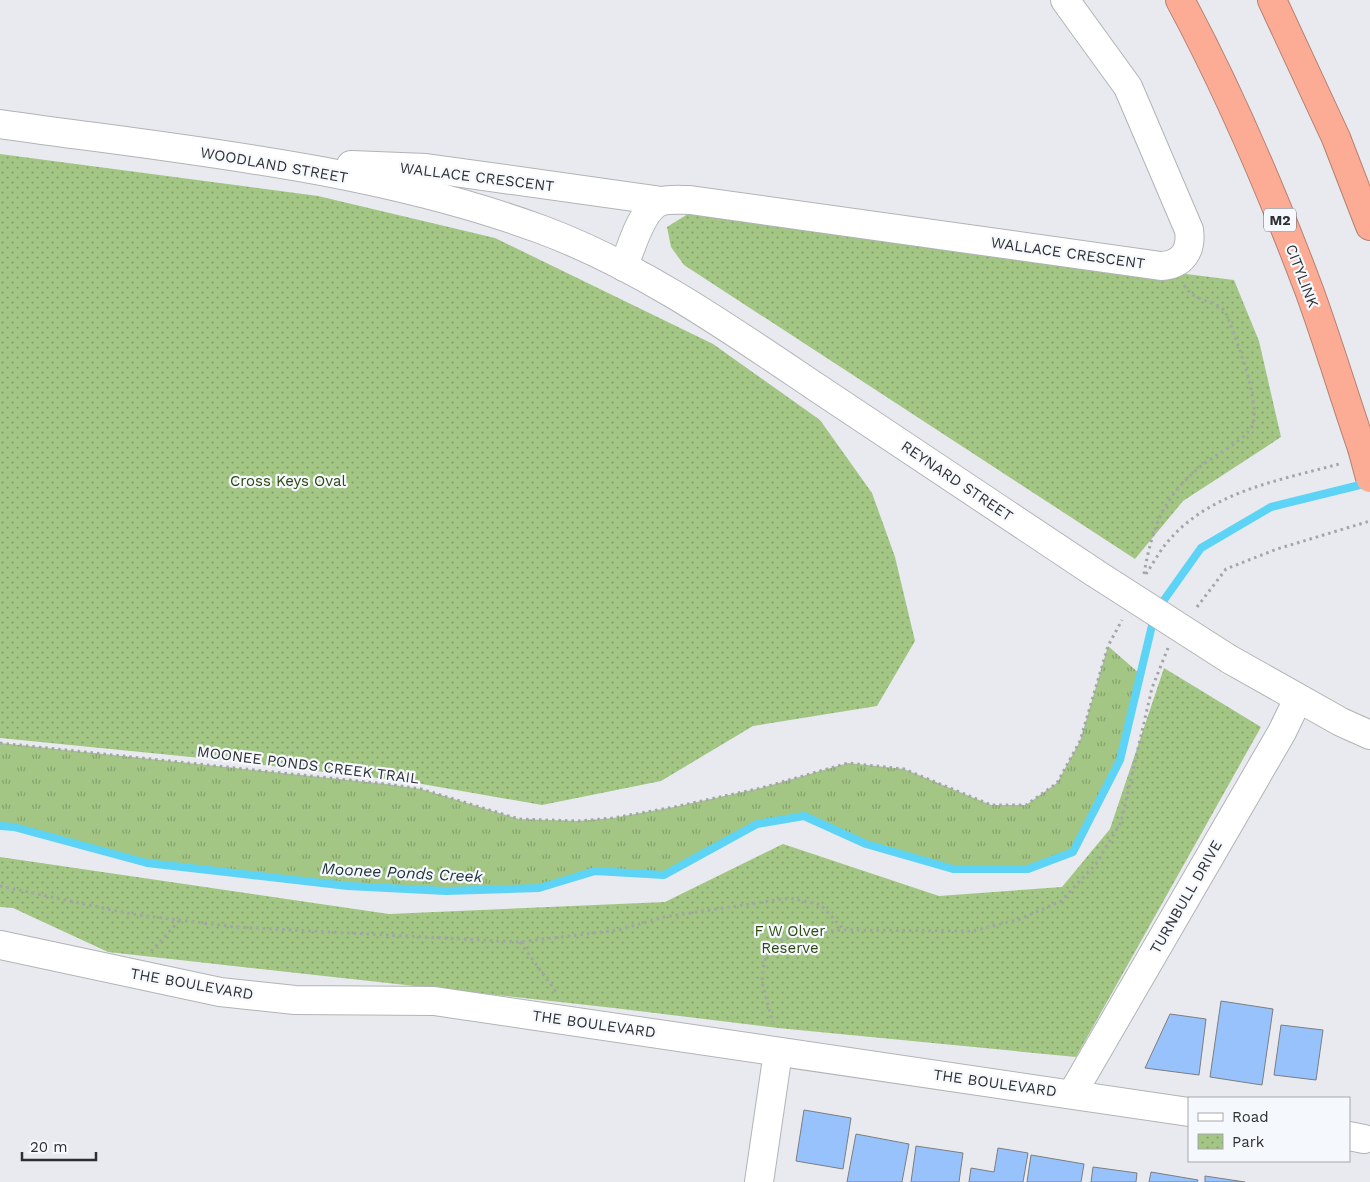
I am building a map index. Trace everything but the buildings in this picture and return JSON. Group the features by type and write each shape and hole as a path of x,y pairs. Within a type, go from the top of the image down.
{"highway":[{"name":"CITYLINK","path":"1180,0 1201,40 1255,159 1309,290 1353,455 1370,478"},
{"path":"1272,0 1336,138 1370,226"}],"street":[{"path":"1065,0 1122,77 1136,102 1189,230 1189,246 1180,261"},
{"name":"WOODLAND STREET","path":"0,124 262,161 370,182 434,197 542,230"},
{"name":"WALLACE CRESCENT","path":"262,161 426,168 662,201 690,200 1160,266 1172,265 1180,261"},
{"path":"624,267 641,222 653,207 662,201"},
{"name":"REYNARD STREET","path":"542,230 624,267 745,339 1095,573 1229,659 1298,699 1370,735"},
{"name":"TURNBULL DRIVE","path":"1072,1094 1282,732 1298,699"},
{"name":"THE BOULEVARD","path":"0,945 220,992 295,1000 434,1001 1188,1112"},
{"path":"759,1182 778,1052"}],"path":[{"path":"1180,261 1183,282 1188,292 1225,311 1250,386 1255,416 1250,431 1200,467 1164,507 1150,542 1143,580 1164,545 1186,523 1216,502 1236,493 1353,455"},
{"path":"1196,608 1226,569 1277,549 1370,521"},
{"name":"MOONEE PONDS CREEK TRAIL","path":"0,743 386,784 421,790 493,812 538,821 613,818 674,808 761,788 848,763 904,769 991,805 1026,805 1057,783 1080,741 1108,646 1125,613"},
{"path":"778,1052 762,982 767,953 781,940 808,933 844,930 973,931 1020,919 1061,900 1096,864 1120,822 1152,688 1171,640"},
{"path":"0,886 131,914 235,927 520,942 618,930 664,917 790,898 821,905 844,930"},
{"path":"152,951 179,920"},
{"path":"520,942 549,981"}],"green space":[{"name":"Cross Keys Oval","path":"0,154 318,196 495,238 713,344 820,420 872,493 895,557 915,641 877,706 753,726 661,781 542,805 405,781 0,738"},
{"path":"691,212 1234,280 1259,341 1281,437 1183,501 1135,559 684,265 671,247 667,227"},
{"path":"1108,646 1140,674 1120,760 1073,852 1028,869 953,869 866,844 804,816 757,824 664,875 595,871 539,888 445,891 348,886 147,863 14,827 0,826 0,743 421,789 519,819 578,821 613,818 761,788 848,763 904,769 991,805 1026,805 1057,783 1080,741"},
{"name":"F W Olver Reserve","path":"1164,668 1261,727 1076,1057 778,1028 108,952 13,908 0,907 0,857 389,914 665,902 783,844 939,896 1062,887 1110,829"}],"waterway":[{"name":"Moonee Ponds Creek","path":"1159,607 1201,548 1271,507 1368,483"},
{"name":"Moonee Ponds Creek","path":"0,826 14,827 147,863 348,886 446,891 539,888 595,871 664,875 757,824 804,816 866,844 953,869 1028,869 1073,852 1120,760 1154,617"}]}
